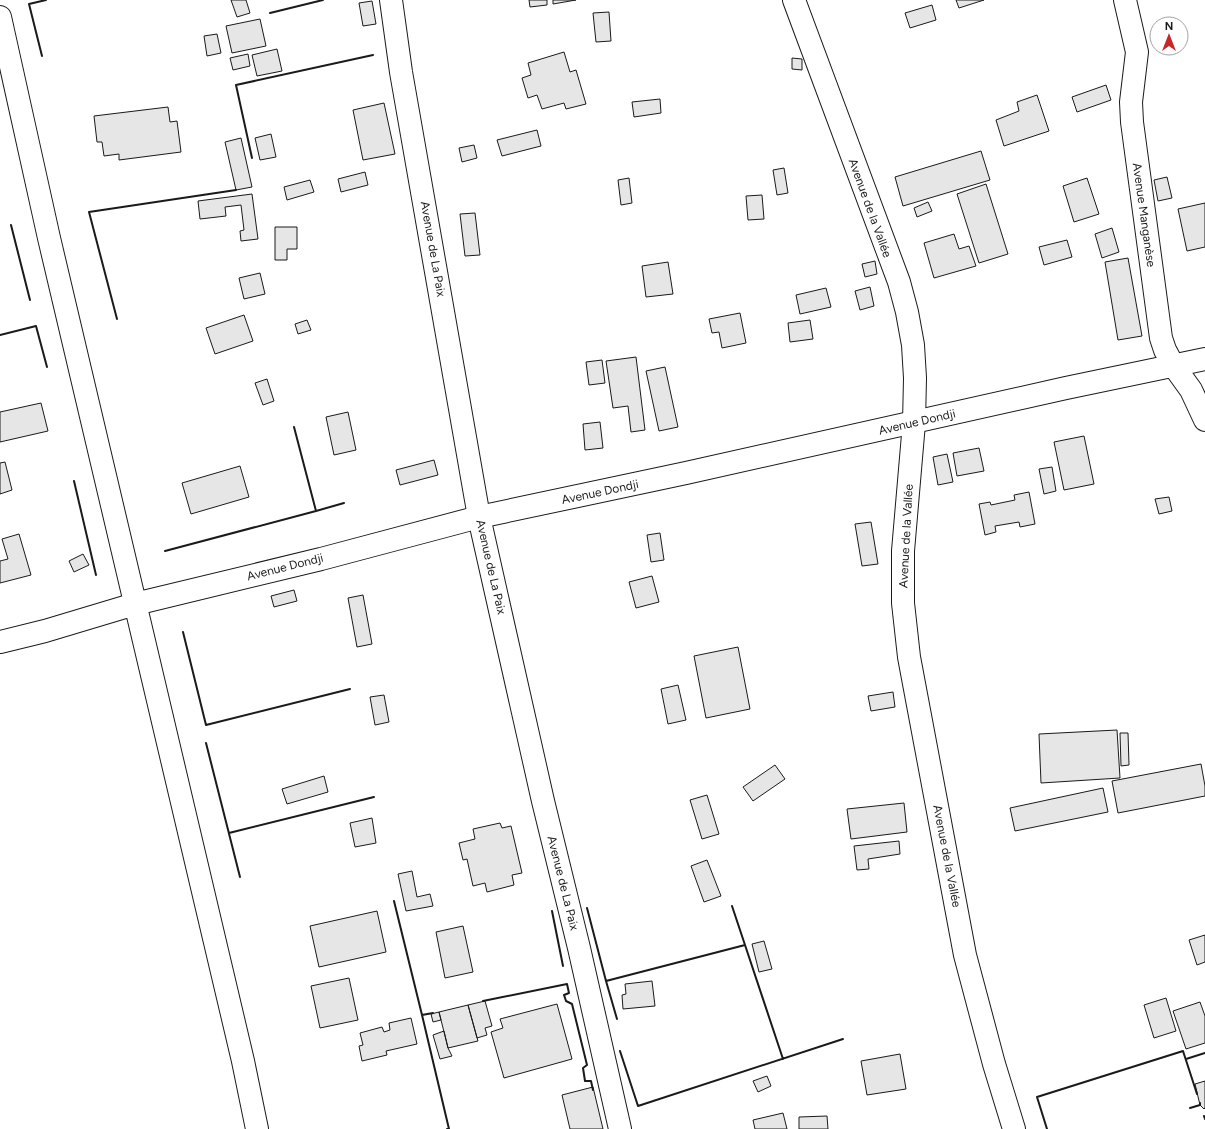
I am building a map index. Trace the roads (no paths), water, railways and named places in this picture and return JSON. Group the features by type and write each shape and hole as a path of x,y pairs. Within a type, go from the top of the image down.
{"street":[{"name":"Avenue de La Paix","path":"391,0 401,72 479,518 620,1129"},
{"name":"Avenue de la Vallée","path":"794,0 899,282 914,345 914,423 903,551 903,603 909,657 965,955 994,1064 1014,1129"},
{"name":"Avenue Manganèse","path":"1127,1 1137,52 1131,102 1134,137 1160,330 1165,350 1173,365 1191,390 1205,420"},
{"path":"0,17 49,238 244,1061 257,1129"},
{"name":"Avenue Dondji","path":"0,642 45,631 135,604 321,559 479,518 914,423 1074,386 1205,359"}]}
